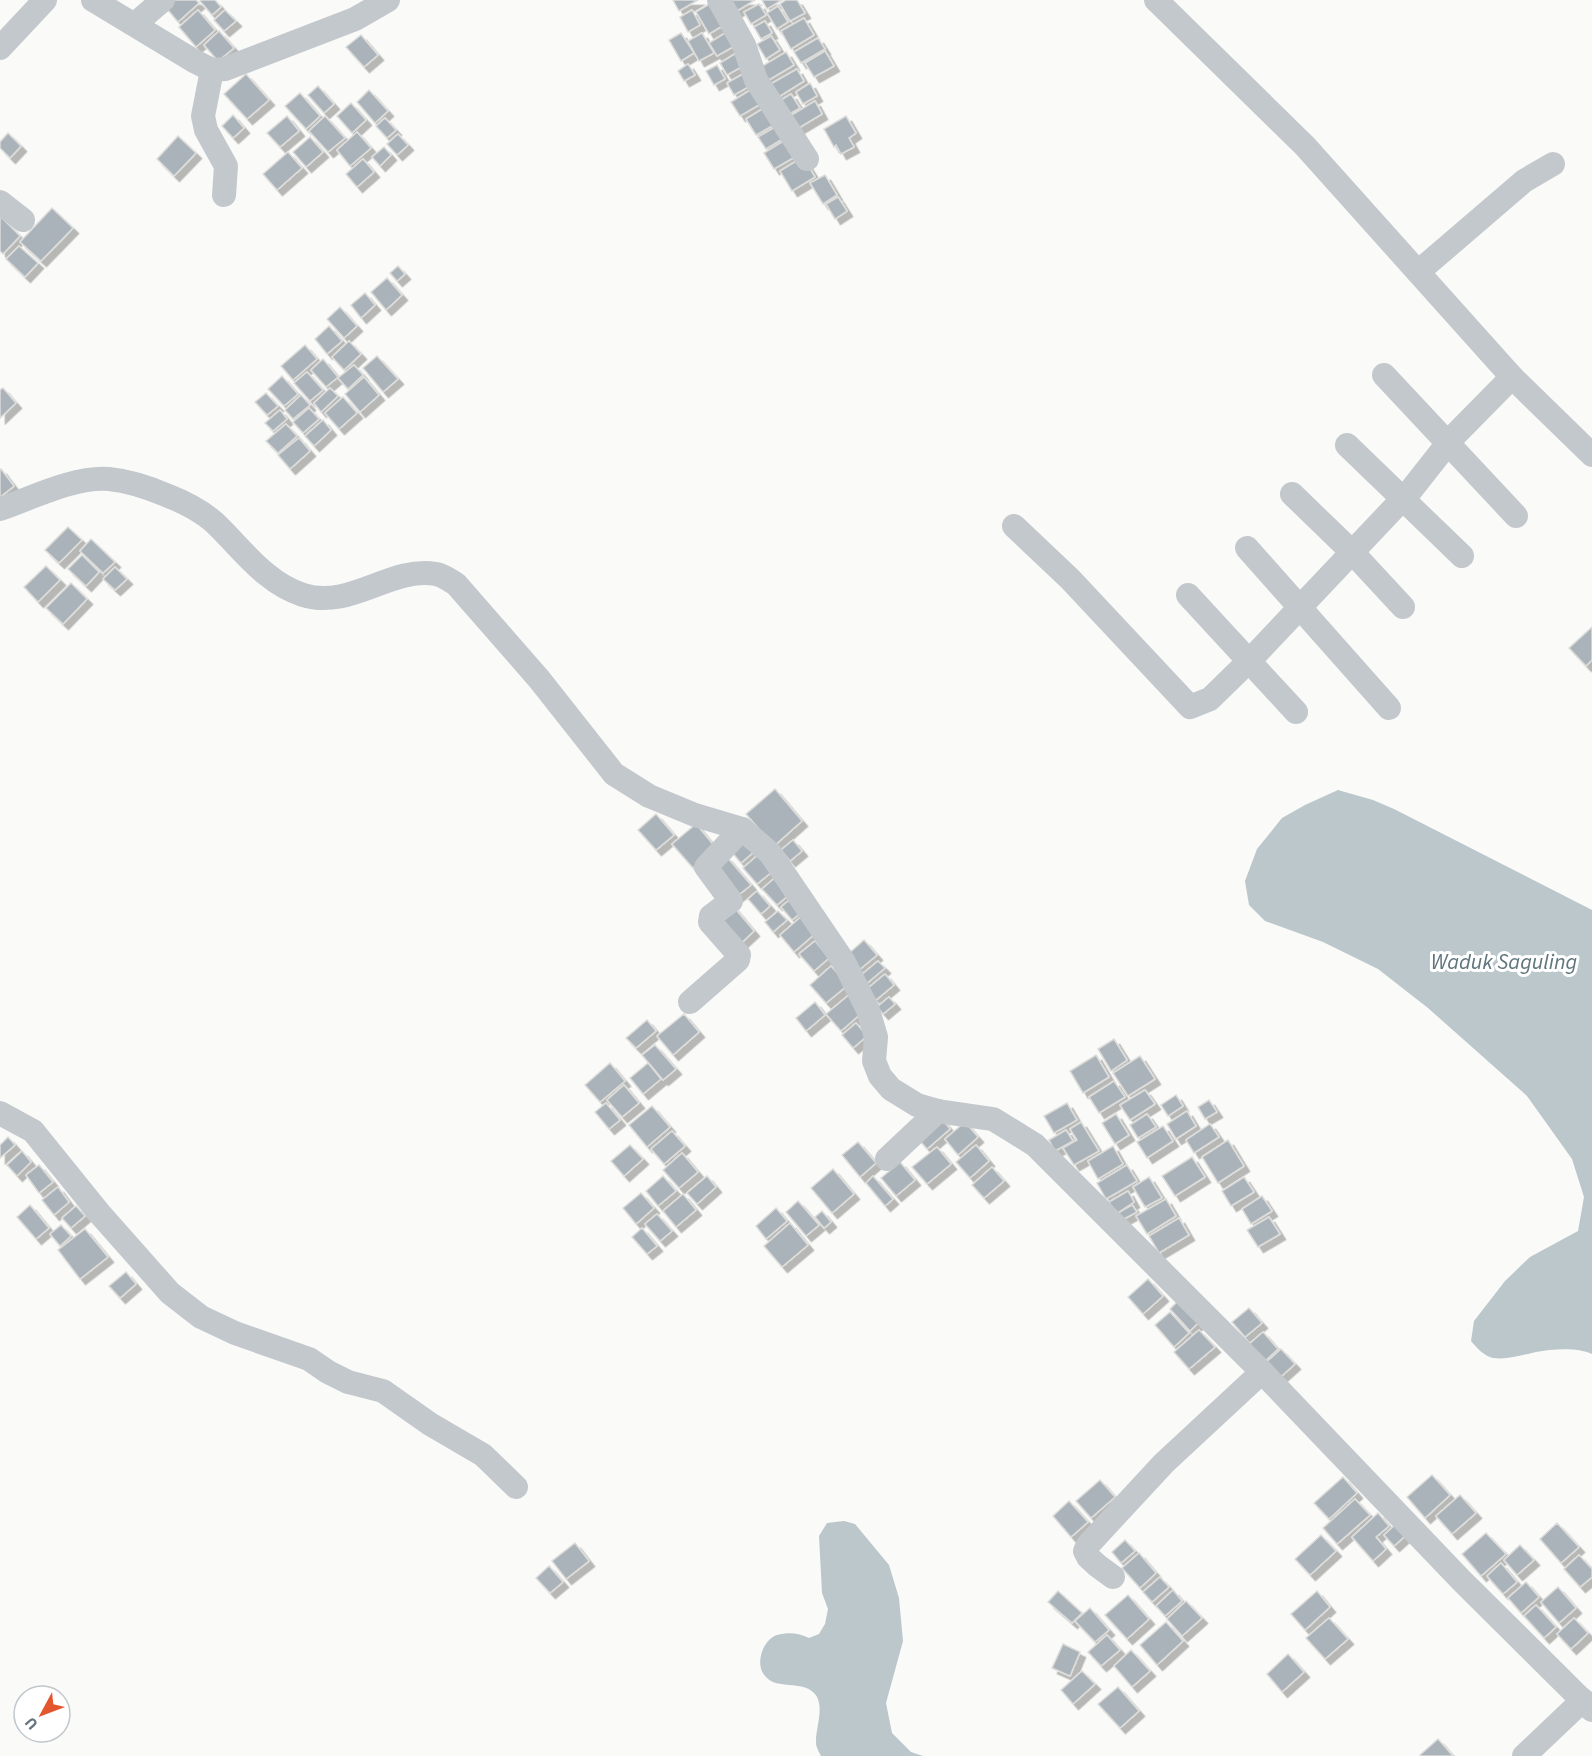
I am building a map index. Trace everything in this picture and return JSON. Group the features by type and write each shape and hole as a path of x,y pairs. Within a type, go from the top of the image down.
{"street":[{"path":"0,48 45,0"},
{"path":"93,0 212,70 225,69 354,19 388,0"},
{"path":"135,24 163,0"},
{"path":"719,0 744,45 756,80 807,159"},
{"path":"1156,0 1305,146 1512,377 1592,455"},
{"path":"212,70 203,116 206,130 226,166 224,195"},
{"path":"1418,272 1524,181 1553,164"},
{"path":"0,202 23,220"},
{"path":"1384,375 1516,516"},
{"path":"1014,526 1070,579 1190,707 1210,699 1248,662 1403,498 1447,443 1512,377"},
{"path":"1347,445 1462,556"},
{"path":"0,509 76,483 108,479 140,484 182,501 218,525 248,559 278,583 304,595 321,598 345,597 407,575 426,573 438,574 456,584 540,679 614,774 649,796 695,815 742,829 770,853 844,962 868,1010 876,1037 874,1061 880,1076 891,1089 917,1105 938,1111 993,1119 1035,1145 1262,1372 1462,1581 1587,1705 1524,1756"},
{"path":"1292,495 1352,552 1403,607"},
{"path":"1247,548 1389,708"},
{"path":"1188,595 1296,712"},
{"path":"690,1002 738,960 739,955 733,946 710,922 711,916 731,901 706,867 742,829"},
{"path":"887,1159 938,1111"},
{"path":"0,1113 33,1131 100,1214 170,1293 201,1317 235,1334 309,1359 348,1382 383,1391 430,1424 483,1455 516,1487"},
{"path":"1113,1577 1088,1557 1085,1551 1088,1545 1164,1463 1262,1372"}],"water":[{"name":"Waduk Saguling","path":"1338,790 1394,809 1592,910 1592,1354 1579,1350 1557,1349 1510,1358 1493,1358 1484,1354 1471,1341 1474,1321 1505,1281 1530,1257 1578,1231 1584,1197 1572,1159 1527,1096 1428,1008 1378,969 1323,942 1265,921 1249,905 1245,881 1257,849 1282,818"},
{"path":"844,1521 855,1524 889,1565 899,1598 903,1641 886,1703 892,1733 911,1752 923,1756 821,1756 816,1743 820,1710 814,1693 803,1687 771,1681 762,1672 761,1654 767,1642 772,1638 790,1633 809,1638 819,1634 825,1624 828,1609 822,1593 819,1536 827,1523"}],"building":[{"path":"167,0 196,0 199,3 178,22 163,4"},
{"path":"201,0 215,0 221,7 212,15"},
{"path":"673,0 698,0 679,11"},
{"path":"716,0 729,22 709,34 696,12"},
{"path":"724,0 755,0 732,14"},
{"path":"762,0 782,0 767,9"},
{"path":"786,0 797,0 805,13 790,21 780,4"},
{"path":"759,4 766,15 751,24 744,12"},
{"path":"778,6 788,22 777,29 767,13"},
{"path":"198,10 215,30 196,47 179,27"},
{"path":"225,10 236,21 224,31 214,20"},
{"path":"692,10 700,25 688,32 680,17"},
{"path":"804,18 814,35 791,49 781,31"},
{"path":"765,21 772,33 761,39 754,27"},
{"path":"730,30 738,44 717,56 709,43"},
{"path":"219,31 234,48 218,61 204,45"},
{"path":"681,33 694,53 681,61 669,40"},
{"path":"702,33 714,53 699,61 688,41"},
{"path":"361,35 378,55 364,67 346,47"},
{"path":"771,36 780,50 766,59 757,44"},
{"path":"818,38 825,49 801,63 794,52"},
{"path":"825,51 834,66 814,77 805,63"},
{"path":"738,52 745,65 727,75 720,63"},
{"path":"786,52 794,65 767,81 759,68"},
{"path":"688,64 695,75 684,81 678,71"},
{"path":"717,65 725,79 714,85 706,71"},
{"path":"797,69 804,81 777,98 769,85"},
{"path":"750,70 757,82 734,95 727,83"},
{"path":"246,74 269,100 247,119 224,94"},
{"path":"810,83 817,96 803,104 796,92"},
{"path":"318,86 334,104 324,113 308,95"},
{"path":"755,87 764,102 740,116 731,102"},
{"path":"369,90 388,111 375,123 357,102"},
{"path":"300,93 320,116 306,129 285,106"},
{"path":"791,94 800,108 784,117 776,103"},
{"path":"815,101 822,114 797,129 790,116"},
{"path":"351,103 366,120 352,133 337,116"},
{"path":"771,104 781,121 756,135 746,119"},
{"path":"233,115 244,128 233,138 222,126"},
{"path":"287,116 299,131 280,147 267,133"},
{"path":"325,116 345,138 328,152 309,131"},
{"path":"846,116 856,133 849,138 854,147 841,154 836,145 834,147 824,129"},
{"path":"385,118 396,130 387,138 376,126"},
{"path":"782,123 789,135 766,149 758,137"},
{"path":"357,132 371,148 350,166 337,150"},
{"path":"8,133 21,146 10,158 0,148 0,142"},
{"path":"398,134 408,145 397,155 387,144"},
{"path":"178,136 196,153 174,176 157,159"},
{"path":"310,137 323,152 306,167 293,152"},
{"path":"790,137 800,154 774,169 764,153"},
{"path":"384,147 391,155 380,166 372,157"},
{"path":"288,152 302,168 277,190 263,174"},
{"path":"803,157 815,177 792,191 780,171"},
{"path":"363,159 374,172 357,187 346,174"},
{"path":"825,175 837,195 823,204 810,183"},
{"path":"838,197 847,211 835,219 826,204"},
{"path":"52,208 73,228 41,261 20,242"},
{"path":"0,216 20,236 3,254 0,251"},
{"path":"19,246 38,263 25,277 6,259"},
{"path":"398,266 405,274 397,281 390,273"},
{"path":"387,278 402,295 386,310 371,292"},
{"path":"365,293 375,305 361,318 351,305"},
{"path":"340,307 357,326 344,338 327,319"},
{"path":"329,326 342,341 327,354 315,339"},
{"path":"349,341 361,354 344,370 332,357"},
{"path":"305,345 317,359 293,380 281,366"},
{"path":"377,356 398,379 383,392 363,368"},
{"path":"323,359 338,377 326,387 311,370"},
{"path":"354,365 363,375 348,389 338,378"},
{"path":"307,372 323,390 310,401 294,383"},
{"path":"282,376 298,394 284,406 268,389"},
{"path":"364,377 379,395 360,412 345,394"},
{"path":"3,388 16,403 0,418 0,390"},
{"path":"330,388 338,396 321,412 314,403"},
{"path":"266,393 278,406 267,415 255,402"},
{"path":"301,395 310,405 293,419 285,410"},
{"path":"343,397 357,413 339,429 325,413"},
{"path":"309,408 319,419 303,433 293,422"},
{"path":"280,410 287,419 273,431 265,423"},
{"path":"323,420 331,430 314,446 305,436"},
{"path":"286,424 297,436 278,453 266,441"},
{"path":"299,438 310,451 290,469 278,455"},
{"path":"0,470 14,486 0,497"},
{"path":"68,527 82,540 59,563 45,550"},
{"path":"91,539 115,562 103,573 80,551"},
{"path":"82,555 99,572 86,586 68,569"},
{"path":"46,566 60,580 38,602 24,587"},
{"path":"115,567 127,579 115,590 103,579"},
{"path":"71,583 87,599 63,624 46,608"},
{"path":"1592,627 1592,660 1586,666 1569,648"},
{"path":"775,789 802,821 774,846 746,814"},
{"path":"656,814 674,835 656,850 638,830"},
{"path":"696,824 716,848 693,868 672,844"},
{"path":"745,837 756,850 741,863 730,850"},
{"path":"793,840 802,851 790,861 781,850"},
{"path":"759,854 773,871 757,884 743,868"},
{"path":"726,856 751,885 736,897 712,868"},
{"path":"777,876 791,893 777,905 762,889"},
{"path":"757,891 770,906 761,914 748,899"},
{"path":"793,897 804,910 792,920 781,907"},
{"path":"733,906 754,931 738,946 716,921"},
{"path":"778,911 787,920 773,932 765,922"},
{"path":"803,915 817,932 794,952 780,935"},
{"path":"864,940 877,955 859,970 847,955"},
{"path":"815,941 829,958 814,971 799,954"},
{"path":"878,961 885,968 866,984 860,976"},
{"path":"831,966 848,985 826,1003 810,985"},
{"path":"885,974 894,985 876,1000 867,989"},
{"path":"850,994 864,1011 841,1031 826,1014"},
{"path":"889,997 895,1004 883,1014 877,1007"},
{"path":"815,1002 825,1015 806,1031 796,1018"},
{"path":"684,1014 699,1032 673,1055 657,1036"},
{"path":"647,1020 656,1031 636,1048 626,1038"},
{"path":"856,1023 867,1036 853,1048 842,1035"},
{"path":"1114,1039 1127,1060 1111,1071 1098,1049"},
{"path":"655,1045 676,1069 663,1080 642,1055"},
{"path":"1096,1055 1109,1077 1083,1093 1070,1071"},
{"path":"1140,1056 1155,1079 1128,1096 1113,1073"},
{"path":"610,1063 625,1081 600,1102 585,1085"},
{"path":"648,1063 661,1079 643,1094 630,1078"},
{"path":"1114,1081 1125,1097 1099,1113 1089,1097"},
{"path":"624,1085 639,1103 622,1117 607,1100"},
{"path":"1145,1090 1155,1104 1130,1120 1120,1105"},
{"path":"1176,1095 1183,1106 1168,1116 1161,1105"},
{"path":"1209,1100 1217,1112 1205,1119 1198,1107"},
{"path":"606,1103 620,1120 609,1129 595,1112"},
{"path":"1067,1103 1077,1120 1054,1133 1044,1116"},
{"path":"652,1106 670,1127 647,1147 629,1125"},
{"path":"1187,1111 1196,1126 1176,1139 1167,1124"},
{"path":"1116,1114 1129,1135 1115,1144 1102,1123"},
{"path":"1147,1114 1156,1127 1138,1138 1130,1125"},
{"path":"939,1115 950,1129 927,1149 915,1135"},
{"path":"965,1122 978,1137 958,1155 945,1139"},
{"path":"1081,1122 1099,1151 1074,1165 1063,1148 1077,1140 1070,1129"},
{"path":"1210,1124 1219,1137 1194,1153 1186,1140"},
{"path":"1163,1126 1173,1141 1147,1158 1137,1142"},
{"path":"1066,1130 1073,1141 1055,1151 1049,1140"},
{"path":"672,1131 685,1146 664,1164 651,1149"},
{"path":"8,1137 15,1145 0,1158 0,1145"},
{"path":"1228,1140 1244,1166 1218,1183 1202,1157"},
{"path":"858,1142 876,1163 860,1177 842,1155"},
{"path":"630,1145 643,1159 624,1176 611,1161"},
{"path":"976,1145 989,1161 970,1178 956,1162"},
{"path":"1113,1146 1123,1164 1098,1179 1088,1161"},
{"path":"937,1147 951,1164 927,1184 912,1167"},
{"path":"22,1151 31,1162 17,1176 7,1165"},
{"path":"682,1153 698,1172 679,1188 663,1170"},
{"path":"1192,1157 1205,1177 1175,1196 1162,1176"},
{"path":"900,1162 915,1180 896,1196 881,1178"},
{"path":"39,1165 53,1182 39,1193 26,1175"},
{"path":"1127,1165 1137,1181 1106,1199 1097,1183"},
{"path":"992,1167 1004,1181 984,1198 972,1185"},
{"path":"833,1169 854,1194 832,1213 811,1188"},
{"path":"663,1176 676,1191 658,1206 646,1191"},
{"path":"707,1176 716,1187 697,1204 687,1193"},
{"path":"873,1176 893,1199 885,1206 866,1183"},
{"path":"1149,1177 1162,1198 1145,1207 1133,1187"},
{"path":"1244,1177 1254,1192 1231,1206 1222,1191"},
{"path":"58,1187 69,1202 54,1215 42,1200"},
{"path":"1128,1191 1134,1202 1116,1214 1109,1202"},
{"path":"641,1193 654,1208 636,1224 623,1208"},
{"path":"683,1194 696,1210 676,1227 663,1211"},
{"path":"1262,1196 1272,1211 1251,1224 1242,1209"},
{"path":"1166,1199 1176,1216 1147,1234 1136,1216"},
{"path":"798,1201 819,1225 806,1236 786,1212"},
{"path":"30,1205 49,1228 36,1239 17,1217"},
{"path":"1132,1205 1137,1212 1122,1220 1118,1213"},
{"path":"76,1206 85,1216 71,1228 62,1218"},
{"path":"776,1208 787,1221 766,1239 756,1226"},
{"path":"822,1211 831,1222 824,1228 815,1217"},
{"path":"657,1214 672,1231 660,1241 645,1224"},
{"path":"1269,1217 1280,1234 1258,1247 1247,1230"},
{"path":"1179,1218 1189,1235 1159,1253 1149,1236"},
{"path":"790,1223 808,1245 782,1267 764,1246"},
{"path":"61,1225 71,1236 60,1246 50,1234"},
{"path":"642,1228 657,1246 647,1254 632,1237"},
{"path":"85,1229 108,1257 80,1279 58,1250"},
{"path":"126,1272 136,1284 120,1298 109,1286"},
{"path":"1148,1279 1163,1296 1143,1314 1128,1297"},
{"path":"1178,1301 1198,1323 1190,1331 1170,1309"},
{"path":"1249,1308 1262,1323 1245,1337 1232,1322"},
{"path":"1170,1312 1189,1333 1174,1347 1155,1325"},
{"path":"1199,1330 1215,1347 1189,1369 1174,1352"},
{"path":"1263,1332 1278,1349 1263,1363 1247,1346"},
{"path":"1281,1349 1295,1364 1275,1382 1261,1367"},
{"path":"1432,1475 1450,1495 1425,1518 1407,1497"},
{"path":"1343,1477 1357,1493 1329,1519 1314,1503"},
{"path":"1100,1480 1115,1497 1091,1518 1076,1501"},
{"path":"1460,1495 1476,1513 1452,1534 1436,1516"},
{"path":"1355,1499 1370,1515 1337,1544 1323,1528"},
{"path":"1069,1501 1088,1522 1071,1537 1053,1516"},
{"path":"1378,1513 1389,1526 1376,1537 1386,1549 1373,1561 1352,1537"},
{"path":"1557,1523 1579,1547 1561,1563 1540,1539"},
{"path":"1395,1525 1405,1536 1394,1546 1384,1535"},
{"path":"1486,1533 1506,1554 1481,1576 1462,1554"},
{"path":"1321,1535 1336,1551 1310,1575 1295,1559"},
{"path":"1125,1540 1135,1551 1121,1563 1112,1552"},
{"path":"575,1543 589,1561 566,1579 552,1561"},
{"path":"1520,1545 1534,1560 1517,1575 1504,1560"},
{"path":"1139,1553 1156,1573 1140,1588 1122,1568"},
{"path":"1579,1555 1592,1569 1592,1577 1580,1587 1564,1569"},
{"path":"1501,1563 1517,1582 1503,1594 1487,1576"},
{"path":"549,1566 563,1582 550,1593 536,1578"},
{"path":"1160,1577 1169,1587 1152,1602 1143,1592"},
{"path":"1526,1582 1539,1597 1521,1613 1508,1598"},
{"path":"1558,1587 1576,1608 1559,1623 1541,1602"},
{"path":"1173,1590 1182,1601 1165,1616 1156,1606"},
{"path":"1058,1591 1082,1613 1072,1623 1048,1602"},
{"path":"1317,1591 1330,1607 1305,1630 1291,1614"},
{"path":"1128,1595 1149,1619 1127,1639 1105,1615"},
{"path":"1186,1601 1202,1618 1182,1636 1167,1619"},
{"path":"1536,1605 1556,1627 1544,1638 1524,1616"},
{"path":"1090,1608 1109,1630 1095,1642 1075,1621"},
{"path":"1329,1618 1348,1639 1325,1659 1306,1638"},
{"path":"1574,1618 1588,1633 1571,1649 1557,1634"},
{"path":"1166,1622 1183,1641 1157,1665 1140,1645"},
{"path":"1107,1635 1120,1650 1101,1666 1088,1652"},
{"path":"1063,1644 1080,1652 1070,1676 1052,1668"},
{"path":"1131,1650 1150,1671 1132,1687 1114,1666"},
{"path":"1288,1654 1304,1672 1282,1692 1267,1674"},
{"path":"1082,1671 1095,1684 1073,1704 1061,1690"},
{"path":"1118,1687 1139,1711 1120,1728 1098,1704"},
{"path":"1438,1739 1453,1756 1420,1755"}]}
